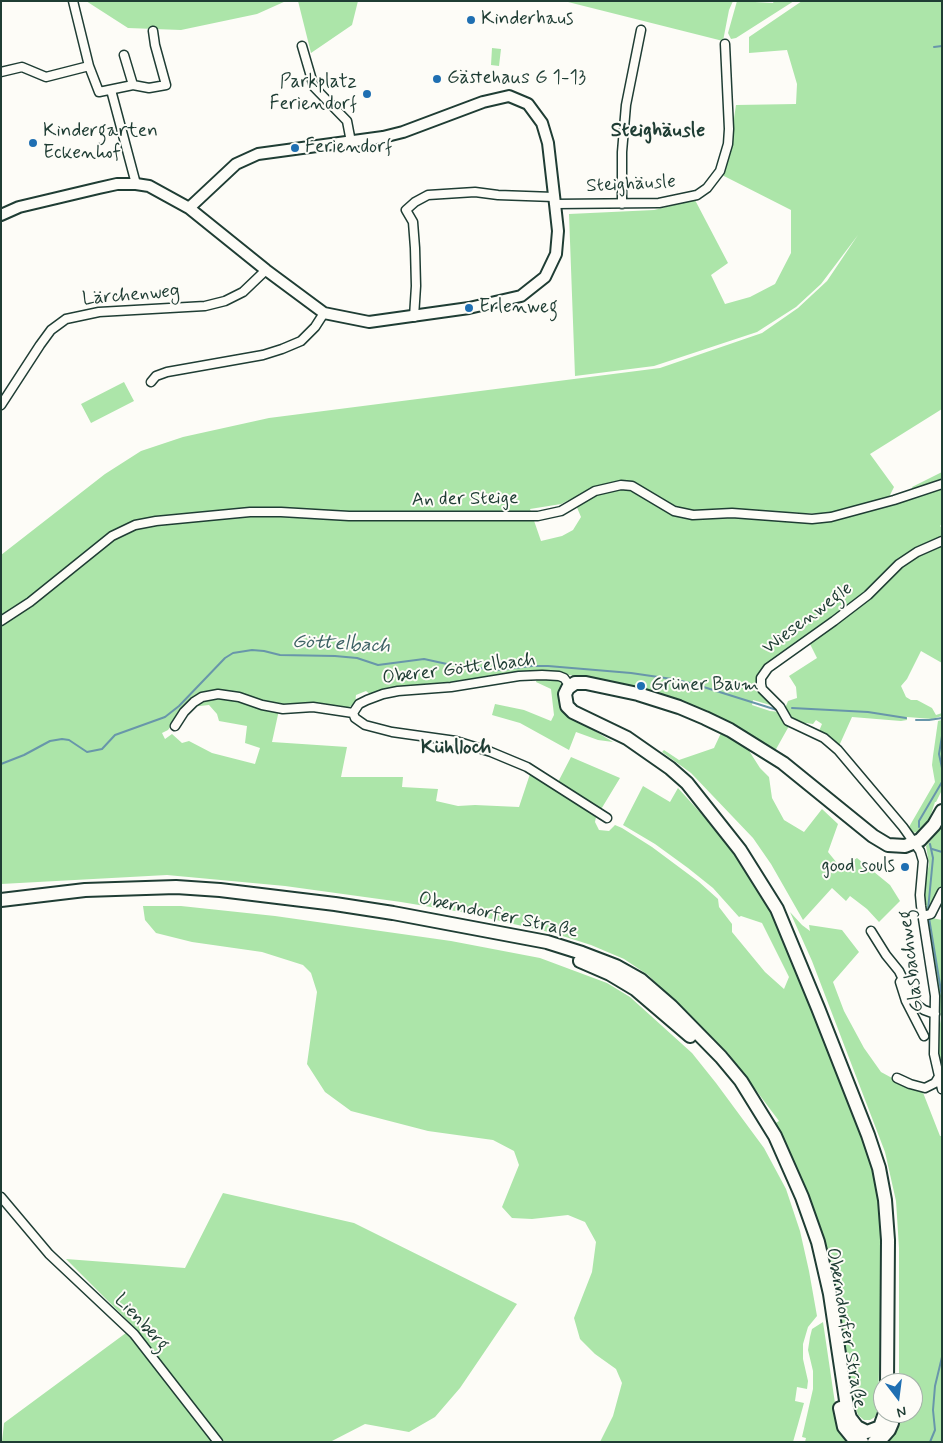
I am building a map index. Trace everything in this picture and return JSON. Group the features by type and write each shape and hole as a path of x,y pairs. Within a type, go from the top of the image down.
{"main road":[{"path":"570,686 575,683 586,682 621,690 705,718 737,734 783,763 878,840 888,845 898,847 915,843 932,828 942,811"},
{"name":"Oberndorfer Straße","path":"570,686 566,691 565,698 570,710 627,738 670,768 698,797 750,864 777,909 818,1008 876,1160 885,1200 888,1240 887,1373"},
{"name":"Oberndorfer Straße","path":"698,797 714,809 734,832 765,875 785,910 880,1148 890,1185 894,1215 895,1373"},
{"name":"Oberndorfer Straße","path":"1,900 85,890 168,887 220,890 335,904 547,942 599,959 641,980 671,1006 721,1056 741,1081 775,1136 802,1197 818,1242 830,1294 850,1418 857,1427 868,1432 880,1427 881,1423"},
{"name":"Oberndorfer Straße","path":"1,906 88,897 151,894 218,897 276,903 398,922 544,950 582,962 610,974 636,989 690,1037 715,1063 737,1089 770,1142 795,1198 811,1245 827,1314 844,1427 853,1438 862,1442"},
{"name":"Oberndorfer Straße","path":"874,1442 881,1439 890,1430 891,1423"}],"street":[{"path":"73,1 89,66 99,92 134,85 149,88 166,85 153,31"},
{"path":"622,204 622,152 626,105 641,30"},
{"name":"Steighäusle","path":"414,317 416,286 415,248 413,222 406,210 415,202 428,195 475,192 554,200 622,204 659,203 697,195 707,188 720,171 726,154 729,129 725,44"},
{"path":"302,46 314,87 346,121 351,142"},
{"path":"124,55 134,85"},
{"path":"1,72 22,67 46,77 89,66"},
{"path":"112,90 136,184"},
{"path":"1,215 19,207 117,184 149,186 189,208 266,270 324,313 369,322 468,308 521,296 545,277 556,254 558,231 548,143 542,123 528,104 508,96 483,102 383,138 258,154 236,164 189,208"},
{"name":"Lärchenweg","path":"1,405 51,330 66,319 99,312 205,306 225,302 243,292 266,270"},
{"path":"151,382 156,376 167,372 263,355 282,349 300,341 315,327 324,313"},
{"name":"An der Steige","path":"1,621 30,602 112,536 135,525 156,521 258,512 367,517 538,516 554,513 568,507 595,491 621,485 632,486 674,511 692,515 732,513 812,519 830,517 894,500 942,484"},
{"name":"Wiesenwegle","path":"915,843 838,750 816,734 793,725 788,721 780,706 762,689 761,684 768,668 868,595 899,564 916,552 942,541"},
{"name":"Oberer Göttelbach","path":"353,713 359,704 367,700 382,694 398,691 536,675 559,676 564,678 570,686"},
{"path":"175,726 184,712 194,702 202,697 218,694 239,697 262,705 283,709 314,707 353,713 355,718 365,725 392,732 456,741 490,752 526,767 607,818"},
{"name":"Glasbachweg","path":"915,843 923,861 920,895 935,996 934,1054 942,1089"},
{"path":"923,916 930,914 942,892"},
{"path":"871,931 880,947 899,971 917,1005 935,1014"},
{"path":"903,978 900,982 906,1001 924,1036"},
{"path":"897,1078 926,1088 935,1083 938,1078"},
{"name":"Lienberg","path":"1,1197 49,1254 134,1334 218,1442"}],"green space":[{"path":"86,1 286,1 257,14 181,30 128,28"},
{"path":"298,1 358,1 352,25 311,53"},
{"path":"564,1 733,1 729,10 723,41"},
{"path":"737,1 773,3 774,1 794,1 736,38 731,39 728,33"},
{"path":"802,1 942,1 942,409 870,454 894,487 889,497 824,514 757,511 754,517 828,522 894,505 942,489 942,524 940,526 942,528 942,539 909,554 868,593 765,668 760,678 760,689 762,694 777,707 753,700 752,705 780,712 789,726 775,751 711,715 650,690 553,672 487,676 439,686 393,689 371,695 366,691 356,695 355,704 347,708 335,710 317,706 280,706 230,693 212,692 201,695 185,708 168,730 162,733 165,739 172,734 182,743 189,741 212,753 255,764 260,748 245,743 247,726 219,721 217,714 209,705 191,707 203,699 230,697 279,710 272,742 347,747 341,777 403,777 402,787 438,789 436,801 458,806 519,807 530,774 596,817 595,822 599,830 609,831 615,825 622,828 652,847 699,882 718,899 719,907 732,924 732,932 765,972 784,989 789,977 762,923 739,917 713,888 688,868 655,844 623,825 643,786 670,802 678,788 725,840 746,867 769,906 849,1097 870,1158 881,1213 882,1248 879,1373 873,1373 873,1418 870,1420 864,1420 858,1415 853,1400 850,1401 838,1312 828,1265 803,1185 774,1124 779,1121 728,1053 648,975 624,959 591,945 553,933 461,912 285,886 167,875 1,884 1,555 105,474 141,451 183,437 269,418 660,368 762,333 798,308 827,281 858,235 821,284 796,307 757,332 654,366 575,376 569,214 654,210 695,200 728,263 711,275 725,304 750,297 775,284 791,253 791,210 722,175 730,145 736,105 796,104 797,84 787,50 749,53 749,37","holes":["573,498 581,517 573,530 562,536 541,541 530,509 561,504"]},
{"path":"492,48 501,49 499,66 491,65"},
{"path":"124,382 134,401 91,423 81,404"},
{"path":"942,472 942,481 913,490 912,487"},
{"path":"942,545 942,663 921,651 907,679 901,686 906,697 911,700 917,700 932,708 936,715 942,713 942,716 932,719 907,717 907,720 901,721 852,717 839,746 819,731 822,724 816,720 813,724 806,723 800,725 792,721 786,711 786,706 788,701 797,698 796,687 789,676 817,658 808,640 897,568 912,558"},
{"path":"537,678 560,681 559,700 562,711 613,742 598,740 576,732 569,750 520,723 492,715 495,704 524,710 551,721 554,715 551,689 536,682"},
{"path":"942,720 942,790 935,802 929,820 917,832 913,833 909,827 935,782 932,765 933,756 938,721"},
{"path":"721,733 746,746 760,768 769,777 772,798 784,820 804,832 822,809 838,824 828,852 841,868 857,858 890,885 900,901 879,922 867,909 850,896 846,901 832,888 803,920 771,864 753,838 691,773 662,752 664,750 679,760 714,748"},
{"path":"571,757 620,778 600,811 557,784"},
{"path":"942,827 942,887 931,909 926,911 924,888 929,864 926,846"},
{"path":"143,906 181,906 275,916 451,941 540,958 607,983 630,997 692,1053 764,1148 786,1189 800,1231 817,1316 808,1327 803,1344 803,1359 808,1381 807,1389 797,1387 795,1401 804,1403 793,1442 600,1442 613,1416 622,1383 616,1369 595,1354 580,1339 574,1318 592,1272 596,1242 585,1222 568,1215 532,1219 512,1218 502,1207 519,1165 514,1151 493,1140 428,1131 351,1111 325,1092 307,1064 317,992 311,973 303,965 262,952 192,942 156,933 145,920"},
{"path":"790,912 810,931 809,925 842,930 859,952 833,982 844,1011 864,1048 881,1072 903,1084 922,1090 940,1136 942,1136 942,1442 886,1442 895,1432 896,1423 923,1423 923,1373 899,1373 899,1248 896,1201 885,1152 812,961"},
{"path":"932,918 942,920 942,1078 937,1042 941,1018 925,920"},
{"path":"223,1193 354,1223 517,1304 460,1388 435,1417 409,1432 365,1424 330,1442 2,1442 4,1423 134,1327 66,1259 185,1268"},
{"path":"823,1322 836,1410 849,1442 805,1442 806,1438 802,1437 813,1389 813,1371 808,1350 810,1337 812,1329"}],"waterway":[{"path":"934,47 942,46"},
{"name":"Göttelbach","path":"1,764 24,755 50,741 62,739 69,740 87,752 102,749 115,735 165,717 179,706 225,658 233,653 252,650 280,655 357,658 378,665 424,659 496,670 548,666 631,673 694,684 777,710"},
{"name":"Göttelbach","path":"792,708 868,712 906,718"},
{"name":"Göttelbach","path":"916,720 942,718"},
{"path":"942,736 939,754 942,768"},
{"path":"919,827 919,821 942,782"},
{"path":"928,910 933,858 930,844"},
{"path":"932,849 942,852"},
{"path":"929,918 942,997"},
{"path":"930,1442 935,1430 933,1410 935,1386 942,1357"}],"place":[{"name":"Kinderhaus","path":"471,20"},
{"name":"Gästehaus G 1-13","path":"437,79"},
{"name":"Parkplatz Feriendorf","path":"367,94"},
{"name":"Kindergarten Eckenhof","path":"33,143"},
{"name":"Feriendorf","path":"295,148"},
{"name":"Erlenweg","path":"469,308"},
{"name":"Grüner Baum","path":"641,686"},
{"name":"good souls","path":"905,867"}],"district":[{"name":"Steighäusle","path":"658,132"},
{"name":"Kühlloch","path":"456,749"}]}
